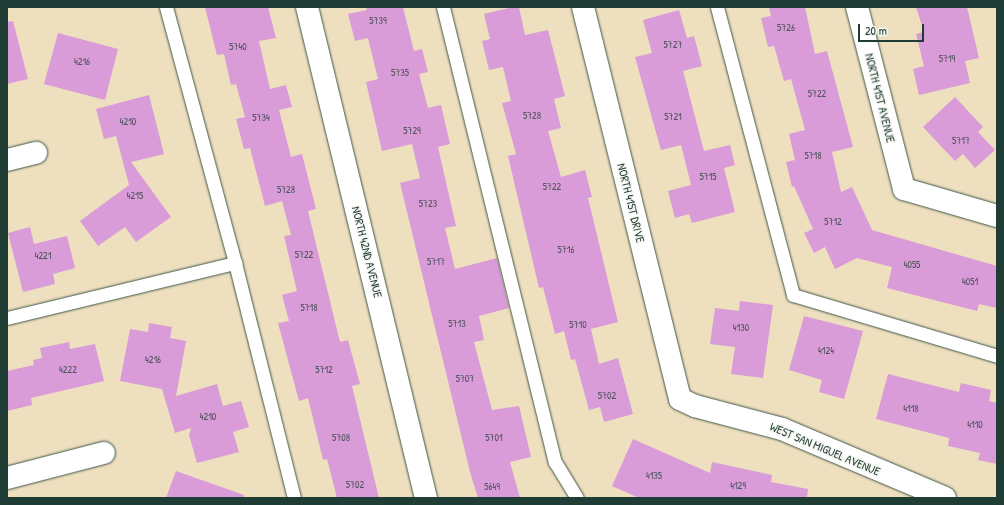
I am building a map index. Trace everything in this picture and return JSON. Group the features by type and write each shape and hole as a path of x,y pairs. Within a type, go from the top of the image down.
{"street":[{"name":"NORTH 42ND AVENUE","path":"307,7 426,498"},
{"name":"NORTH 41ST DRIVE","path":"583,7 680,399"},
{"name":"NORTH 41ST AVENUE","path":"857,7 904,189 997,216"},
{"path":"7,160 36,153"},
{"name":"WEST SAN MIGUEL AVENUE","path":"680,399 695,406 782,429 945,498"},
{"path":"7,478 104,453"}],"lane":[{"path":"166,7 235,263 294,498"},
{"path":"443,7 555,462 577,498"},
{"path":"717,7 793,295 997,356"},
{"path":"7,318 235,263"}],"building":[{"path":"205,7 268,7 276,38 259,41 270,89 286,85 292,107 279,110 291,157 302,154 316,209 308,211 340,342 348,340 360,384 352,386 379,498 337,498 327,459 323,460 308,398 299,401 278,323 289,321 282,295 297,291 284,236 291,235 282,201 265,206 250,148 244,149 236,119 245,117 236,84 231,85 224,54 217,55"},
{"path":"366,7 403,7 414,51 422,49 428,72 419,74 428,108 441,105 450,144 438,147 456,226 445,228 455,269 497,258 509,308 479,316 484,340 474,342 492,410 519,406 531,457 510,462 520,498 478,498 470,472 400,183 420,178 412,144 382,151 366,82 378,79 368,38 355,41 348,14 367,10"},
{"path":"519,7 525,35 548,30 565,96 554,99 561,128 548,131 561,177 585,170 592,197 588,198 618,322 591,329 599,364 618,358 633,414 604,422 600,407 589,410 575,359 571,360 564,331 555,334 543,287 539,288 508,156 516,154 502,103 511,101 503,67 489,70 482,41 490,39 484,14"},
{"path":"769,7 805,7 815,54 827,51 853,147 832,152 841,192 852,187 872,230 997,266 997,308 979,304 977,311 887,288 892,267 857,258 835,269 825,247 814,253 804,233 813,229 794,186 792,187 786,162 795,160 789,134 805,130 791,79 784,81 774,46 768,47 761,18 771,16"},
{"path":"916,7 967,7 979,58 965,61 970,83 919,95 913,69 924,66 916,34 924,32"},
{"path":"679,10 687,38 694,36 702,66 683,71 704,151 730,145 735,165 724,168 735,212 692,223 689,214 675,218 668,191 691,185 681,145 661,150 635,57 652,53 643,20"},
{"path":"13,21 28,79 7,84 7,22"},
{"path":"58,33 118,49 105,100 44,84"},
{"path":"149,95 164,154 131,162 171,217 136,242 125,227 98,246 80,221 129,185 116,136 104,139 96,109"},
{"path":"955,97 983,127 978,132 995,150 975,168 963,154 955,161 923,127"},
{"path":"30,227 34,244 67,236 75,268 53,274 55,284 23,292 8,233"},
{"path":"740,301 773,305 763,378 731,374 735,347 710,344 715,308 739,311"},
{"path":"804,316 863,331 844,399 819,392 822,380 789,370"},
{"path":"149,323 172,327 170,338 186,341 176,396 217,384 223,406 241,401 249,427 233,432 239,452 197,463 189,435 191,428 175,433 162,389 120,381 130,329 148,332"},
{"path":"69,342 70,349 95,344 104,381 31,398 32,405 7,411 7,371 34,365 33,360 42,358 40,348"},
{"path":"888,374 959,392 961,383 991,390 989,401 997,403 997,464 978,460 980,453 948,446 949,438 876,419"},
{"path":"633,439 710,473 712,462 772,475 771,482 808,489 807,498 639,498 612,486"},
{"path":"176,471 244,495 244,498 166,498"}]}
